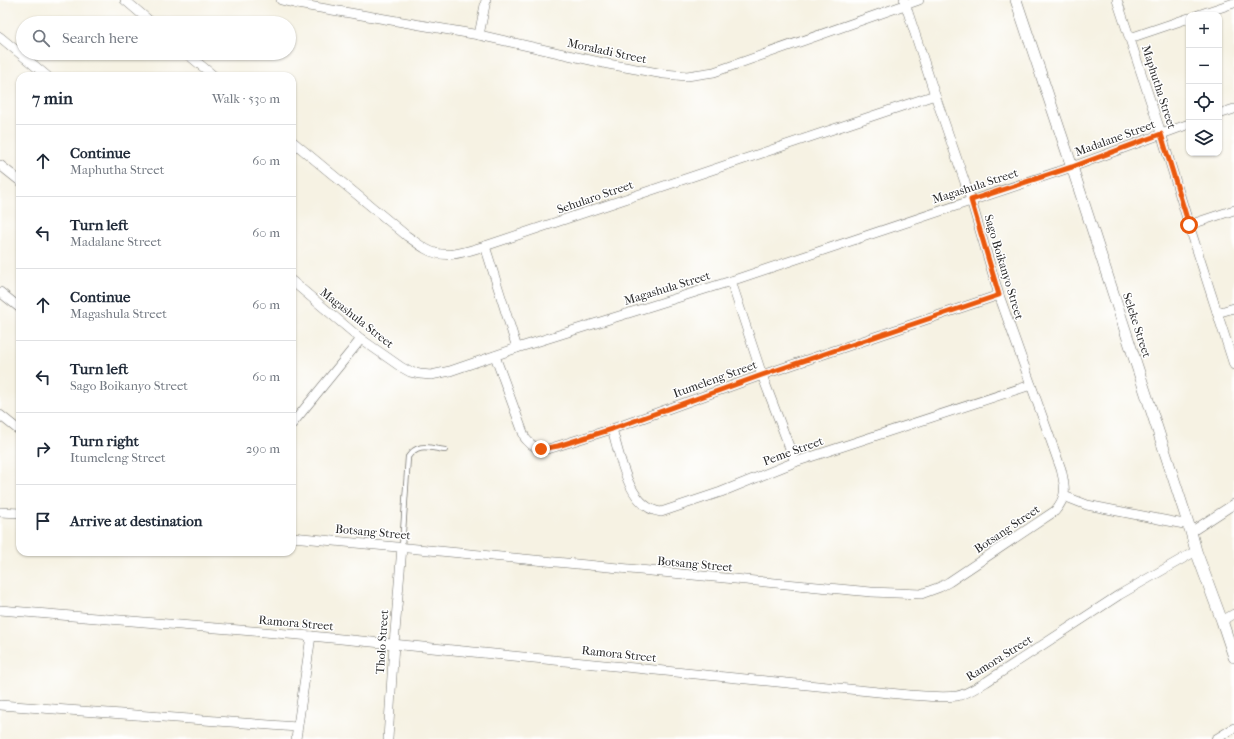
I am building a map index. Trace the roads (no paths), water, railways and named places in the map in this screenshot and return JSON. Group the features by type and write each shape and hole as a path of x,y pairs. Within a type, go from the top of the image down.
{"street":[{"path":"125,0 144,16"},
{"name":"Moraladi Street","path":"281,0 479,35 608,64 664,74 687,76 714,72 905,2 919,0"},
{"path":"479,35 486,0"},
{"name":"Seleke Street","path":"1016,0 1072,167 1196,550 1234,657"},
{"name":"Maphutha Street","path":"1117,0 1234,365"},
{"name":"Sago Boikanyo Street","path":"905,2 935,96 971,200 999,295 1064,481 1064,496"},
{"path":"1207,12 1234,3"},
{"path":"1130,38 1186,19"},
{"path":"0,37 16,50"},
{"path":"28,60 42,72"},
{"path":"195,60 209,72"},
{"name":"Sehularo Street","path":"296,144 407,236 426,249 443,255 467,252 935,96"},
{"path":"1222,113 1234,109"},
{"name":"Madalane Street","path":"1072,167 1186,125"},
{"path":"0,165 16,178"},
{"name":"Magashula Street","path":"296,284 361,339 401,367 410,372 431,375 442,373 731,281 1072,167"},
{"path":"1189,225 1234,210"},
{"path":"485,246 517,348"},
{"path":"731,281 762,375 795,462"},
{"path":"0,292 16,305"},
{"name":"Itumeleng Street","path":"495,356 525,438 530,444 541,449 548,449 612,429 762,375 999,295"},
{"path":"1217,313 1234,308"},
{"path":"296,419 361,339"},
{"name":"Peme Street","path":"612,429 633,493 647,507 654,511 661,512 697,500 795,462 1031,385"},
{"path":"296,413 299,416"},
{"path":"0,414 16,428"},
{"path":"1064,496 1087,505 1190,528 1234,504"},
{"name":"Botsang Street","path":"296,537 863,592 921,594 949,582 1056,511 1064,496"},
{"path":"0,512 16,513"},
{"name":"Tholo Street","path":"388,739 402,547"},
{"name":"Ramora Street","path":"0,610 311,636 944,697 958,696 986,682 1119,595 1196,550"},
{"path":"1222,621 1234,614"},
{"path":"296,739 311,636"},
{"path":"0,705 297,727"},
{"path":"1216,739 1234,728"}],"lane":[{"path":"402,547 408,457 412,450 419,447 444,450"}]}
